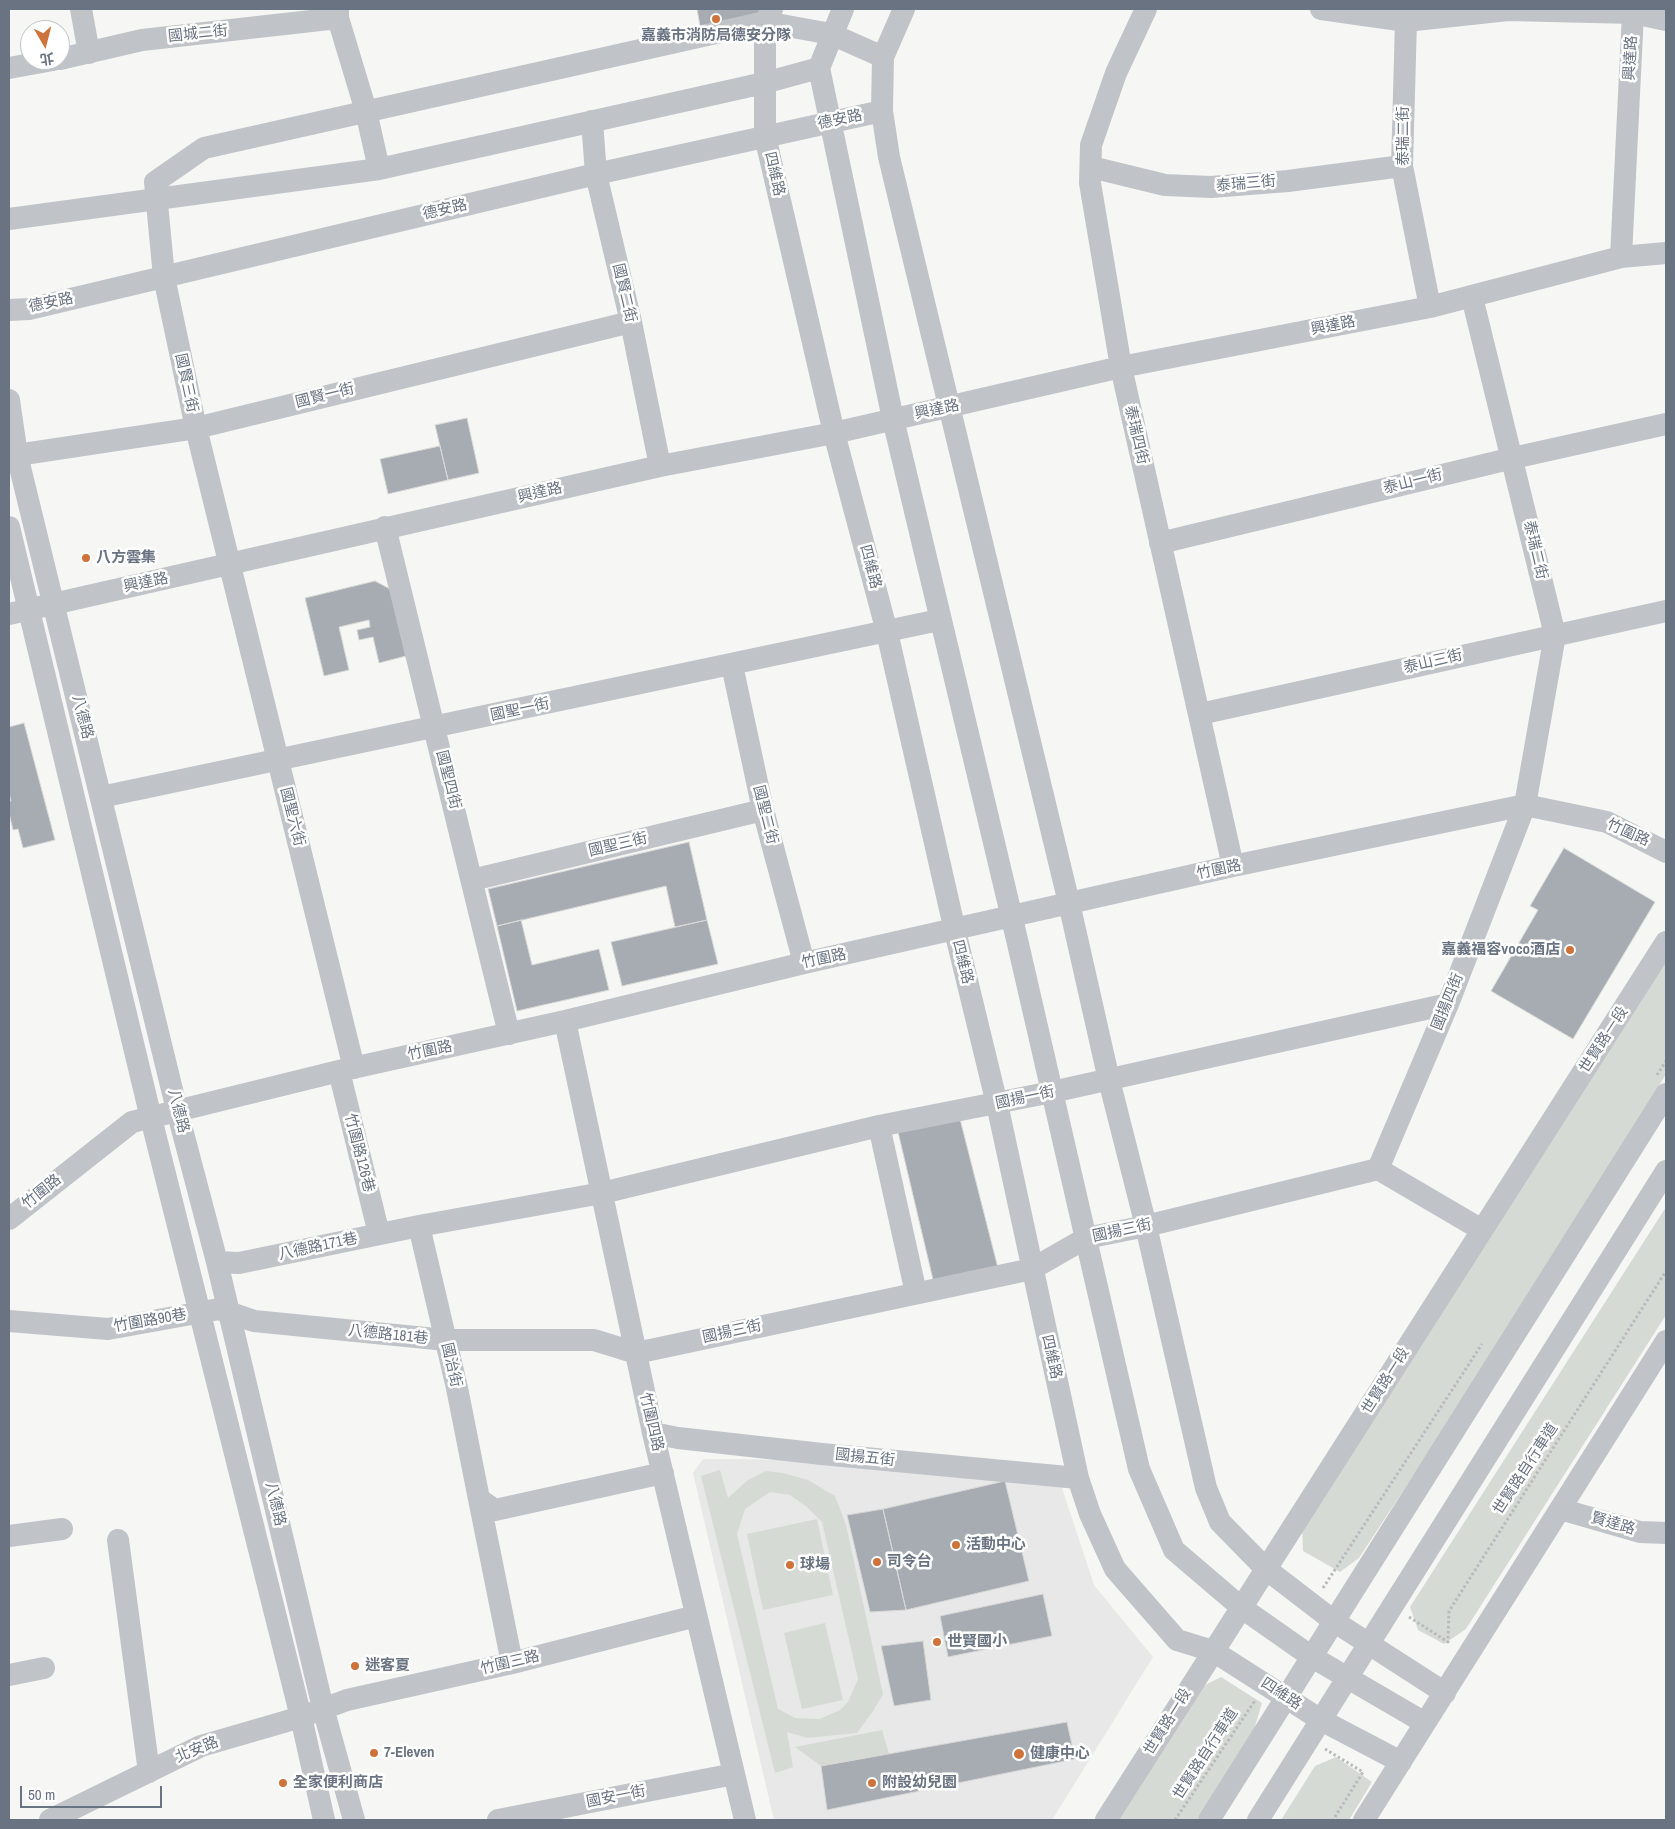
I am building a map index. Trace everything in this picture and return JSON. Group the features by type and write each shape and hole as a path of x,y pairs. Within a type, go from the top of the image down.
{"street":[{"path":"82,9 89,53"},
{"path":"843,9 831,34 819,68 893,420 939,620 1012,918 1139,1469 1174,1550 1242,1608 1312,1657 1425,1723"},
{"path":"904,9 883,57 882,111 890,157 948,408 1069,903 1109,1080 1146,1226 1206,1488 1220,1522 1266,1569 1335,1622 1444,1692"},
{"name":"泰瑞四街","path":"1146,9 1116,73 1091,146 1090,183 1121,367 1233,866"},
{"path":"1321,9 1418,17 1508,9 1634,11 1666,20"},
{"name":"興達路","path":"19,612 660,466 834,433 1121,367 1472,298 1621,257 1634,11"},
{"name":"國城二街","path":"70,57 142,40 338,14 366,111 379,169"},
{"path":"156,198 155,182 204,148 769,15 831,34 883,57"},
{"name":"四維路","path":"769,15 764,83 765,136 834,433 887,632 955,931 997,1104 1078,1478 1090,1514 1115,1569 1177,1640 1212,1650 1321,1720 1401,1762"},
{"name":"泰瑞二街","path":"1418,17 1402,166 1430,307"},
{"path":"9,219 379,169 764,83 819,68"},
{"name":"德安路","path":"9,310 29,309 596,174 882,111"},
{"name":"國賢二街","path":"592,121 596,174 631,322 660,466"},
{"name":"泰瑞三街","path":"1091,167 1165,185 1211,187 1402,166"},
{"name":"國賢三街","path":"156,198 164,277 196,428 230,565"},
{"path":"1621,257 1666,253"},
{"name":"泰瑞二街","path":"1472,298 1556,634 1525,805"},
{"name":"國賢一街","path":"17,456 196,428 631,322"},
{"name":"八德路","path":"9,400 17,456 55,603 177,1110 230,1314 323,1708 354,1820"},
{"name":"泰山一街","path":"1160,542 1513,458 1666,424"},
{"name":"八德路","path":"9,527 19,612 151,1118 301,1717 324,1820"},
{"name":"國聖四街","path":"385,528 509,1034"},
{"name":"國聖六街","path":"230,565 277,758 346,1069"},
{"name":"泰山三街","path":"1200,714 1666,611"},
{"name":"國聖一街","path":"101,797 277,758 732,666 939,620"},
{"name":"國聖二街","path":"732,666 763,810 804,963"},
{"name":"竹圍路","path":"9,1219 118,1131 132,1122 346,1069 565,1022 804,963 955,931 1233,866 1525,805 1606,822 1666,852"},
{"name":"國揚四街","path":"1378,1169 1448,1004 1525,805"},
{"name":"國聖三街","path":"472,880 763,810"},
{"name":"世賢路一段","path":"1106,1820 1212,1650 1242,1608 1666,942"},
{"name":"國揚一街","path":"602,1193 879,1126 997,1104 1109,1080 1448,1004"},
{"name":"竹圍四路","path":"565,1022 653,1433 745,1820"},
{"name":"竹圍路126巷","path":"346,1069 379,1234"},
{"path":"1209,1820 1666,1094"},
{"path":"879,1126 916,1293"},
{"path":"1378,1169 1482,1230"},
{"name":"國揚三街","path":"636,1353 1032,1269 1086,1238 1146,1226 1378,1169"},
{"path":"1258,1820 1666,1172"},
{"path":"419,1226 602,1193"},
{"name":"八德路171巷","path":"217,1262 239,1263 419,1226"},
{"name":"國治街","path":"419,1226 446,1340 512,1663"},
{"name":"竹圍路90巷","path":"9,1320 108,1329 219,1309 230,1314"},
{"name":"八德路181巷","path":"230,1314 254,1321 446,1340 594,1340 636,1353"},
{"path":"1364,1820 1666,1341"},
{"name":"國揚五街","path":"653,1433 678,1438 812,1453 1078,1478"},
{"path":"479,1499 495,1510 663,1473"},
{"name":"賢達路","path":"1560,1509 1640,1532 1666,1534"},
{"path":"9,1536 62,1529"},
{"path":"118,1540 149,1772"},
{"name":"竹圍三路","path":"323,1708 347,1700 512,1663 696,1616"},
{"path":"9,1675 44,1668"},
{"name":"北安路","path":"50,1820 201,1746 301,1717 323,1708"},
{"name":"國安一街","path":"498,1820 541,1816 734,1774"}],"path":[{"name":"世賢路自行車道","path":"1404,1614 1448,1642 1449,1611 1666,1271"},
{"name":"世賢路自行車道","path":"1175,1820 1254,1702 1251,1700"},
{"path":"1320,1746 1363,1772 1333,1820"}],"shaded area":[{"path":"1666,955 1666,1074 1565,1244 1359,1558 1340,1572 1303,1551 1302,1527"},
{"path":"1666,1207 1666,1315 1466,1629 1444,1644 1418,1630 1410,1607"},
{"name":"世賢國小","path":"703,1459 824,1460 1061,1485 1094,1585 1153,1657 1052,1820 774,1820 693,1473"},
{"path":"720,1470 728,1498 748,1480 766,1471 783,1473 808,1480 835,1496 846,1525 883,1694 857,1733 807,1738 787,1732 793,1767 775,1773 701,1476","holes":["770,1492 790,1495 807,1507 822,1522 858,1679 848,1702 840,1710 820,1719 795,1718 778,1709 737,1534 745,1509"]},
{"name":"球場","path":"817,1519 833,1595 763,1610 747,1534"},
{"path":"825,1623 843,1700 802,1709 784,1633"},
{"path":"1221,1677 1262,1703 1253,1733 1197,1820 1100,1820 1199,1688"},
{"path":"882,1730 889,1754 821,1766 795,1747"},
{"path":"1336,1757 1372,1782 1349,1820 1281,1820 1315,1766"}],"building":[{"name":"嘉義市消防局德安分隊","path":"697,9 763,9 764,13 700,26"},
{"path":"467,418 479,473 448,480 435,425"},
{"path":"440,446 448,480 388,494 380,459"},
{"path":"375,581 390,589 406,656 379,663 373,637 359,640 357,630 370,627 369,620 339,627 349,670 324,676 305,598"},
{"path":"24,723 55,840 23,848 18,829 13,830 9,813 9,801 11,801 9,793 9,727"},
{"path":"689,842 707,920 675,927 666,886 497,926 488,889"},
{"name":"嘉義福容voco酒店","path":"1564,848 1655,902 1573,1039 1491,991 1538,910 1530,906"},
{"path":"521,920 532,965 599,949 609,990 517,1011 497,926"},
{"path":"707,920 718,964 622,986 611,942"},
{"path":"960,1119 1000,1276 935,1288 898,1132"},
{"name":"活動中心","path":"1005,1481 1029,1581 906,1610 883,1509"},
{"name":"司令台","path":"883,1509 906,1610 870,1612 847,1515"},
{"path":"1043,1594 1052,1636 948,1657 940,1616"},
{"path":"923,1641 931,1700 894,1706 881,1646"},
{"path":"1067,1722 1075,1759 827,1810 821,1766"}],"place":[{"name":"嘉義市消防局德安分隊","path":"716,19"},
{"name":"八方雲集","path":"86,558"},
{"name":"嘉義福容voco酒店","path":"1570,950"},
{"name":"活動中心","path":"956,1545"},
{"name":"司令台","path":"877,1562"},
{"name":"球場","path":"790,1565"},
{"name":"世賢國小","path":"937,1642"},
{"name":"迷客夏","path":"355,1666"},
{"name":"7-Eleven","path":"374,1753"},
{"name":"健康中心","path":"1019,1754"},
{"name":"全家便利商店","path":"283,1783"},
{"name":"附設幼兒園","path":"872,1783"}]}
